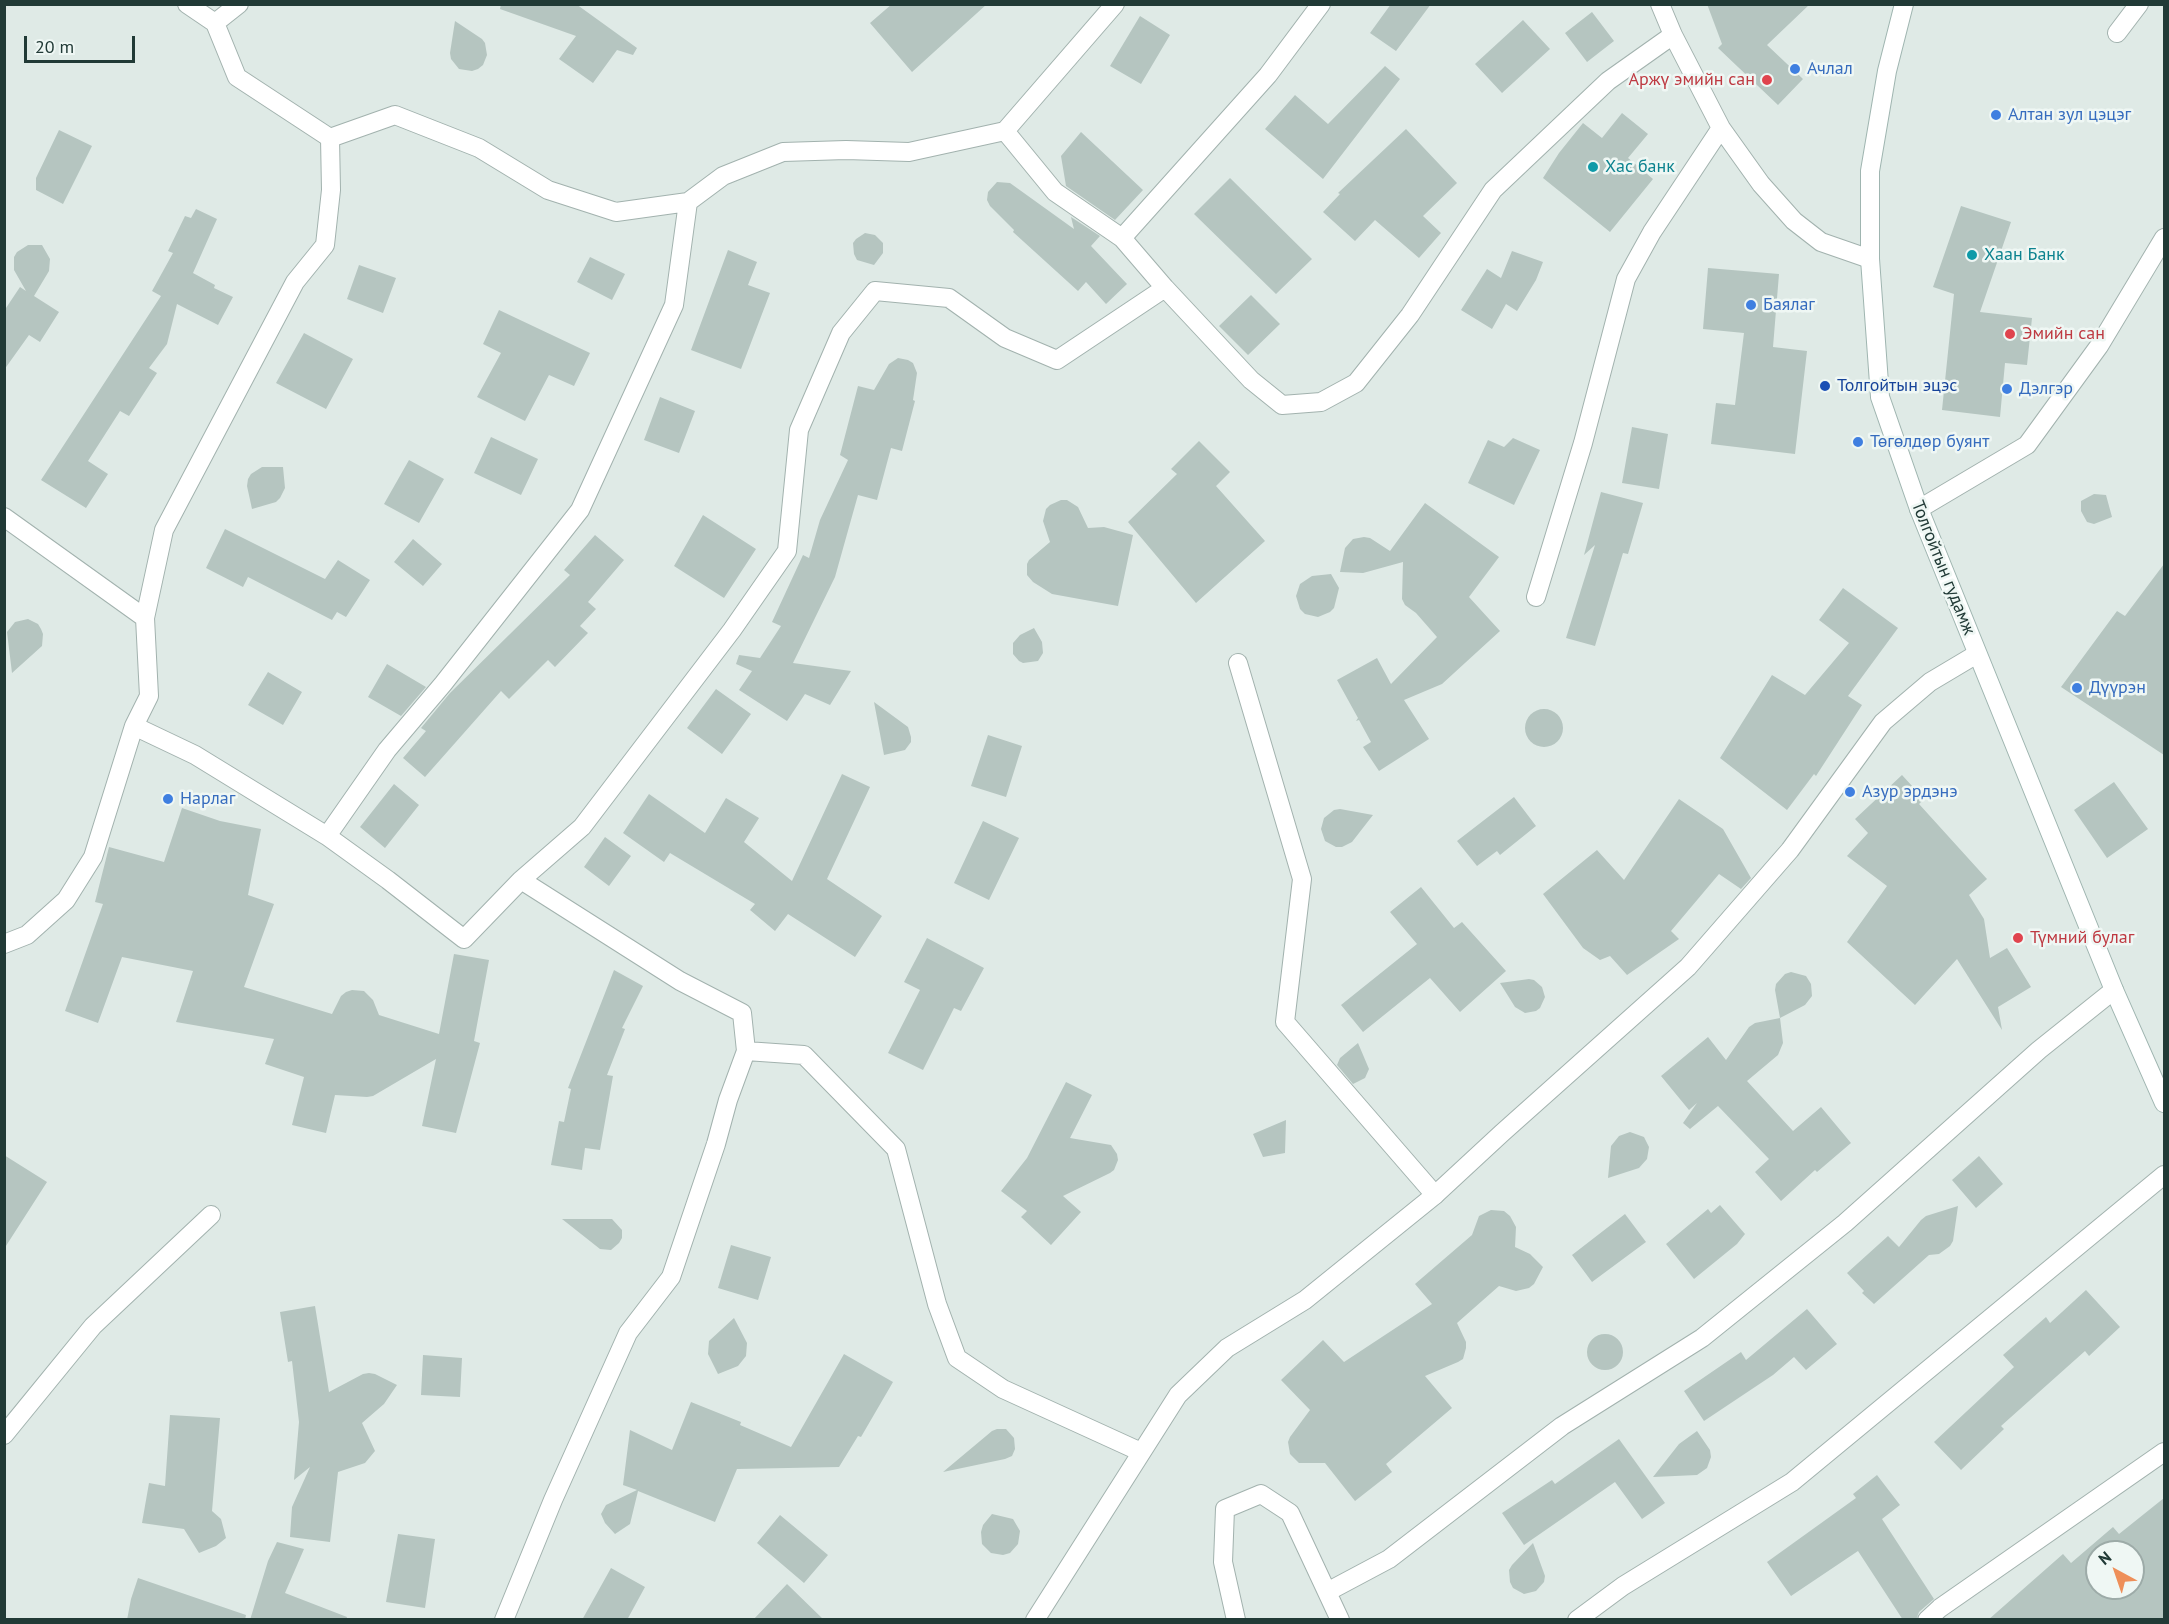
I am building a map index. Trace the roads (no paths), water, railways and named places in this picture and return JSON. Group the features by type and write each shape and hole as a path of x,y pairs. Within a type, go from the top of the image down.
{"street":[{"path":"187,4 215,23 237,77 330,138"},
{"path":"215,23 239,4"},
{"path":"330,138 395,115 479,148 548,190 616,212 688,202 723,176 783,152 846,150 909,152 1005,131 1115,4"},
{"path":"1122,238 1268,75 1321,4"},
{"path":"1660,4 1673,36 1721,128 1761,184 1794,221 1821,242 1870,259"},
{"name":"Толгойтын гудамж","path":"1904,4 1887,71 1870,171 1870,259 1880,397 1919,509 1977,654 2114,990 2164,1102"},
{"path":"2117,33 2139,4"},
{"path":"1005,131 1055,192 1122,238 1251,380 1282,405 1321,402 1356,383 1410,315 1493,190 1608,81 1673,36"},
{"path":"1536,597 1583,443 1626,279 1652,232 1721,128"},
{"path":"4,944 27,935 66,900 93,857 134,726 149,696 145,618 164,530 295,282 325,245 331,190 330,138"},
{"path":"327,837 387,750 443,684 580,510 674,305 688,202"},
{"path":"1919,509 2027,445 2099,346 2164,238"},
{"path":"134,726 195,755 327,837 464,939 520,880 582,827 732,630 787,551 799,430 841,333 875,291 949,297 1005,338 1057,360 1165,288"},
{"path":"4,517 145,618"},
{"path":"1035,1620 1178,1395 1227,1348 1305,1299 1435,1195 1688,967 1790,850 1883,722 1930,682 1977,654"},
{"path":"1238,663 1302,879 1285,1022 1435,1195"},
{"path":"504,1620 553,1500 628,1334 671,1277 746,1051 741,1013 680,981 520,880"},
{"path":"1327,1592 1389,1559 1562,1426 1701,1338 1845,1223 2039,1050 2114,990"},
{"path":"746,1051 804,1055 896,1149 937,1304 957,1359 1003,1389 1141,1452"},
{"path":"1577,1620 1623,1587 1792,1482 2164,1175"},
{"path":"4,1435 93,1326 211,1215"},
{"path":"1927,1620 1940,1608 2164,1452"},
{"path":"1236,1620 1223,1562 1225,1509 1261,1494 1290,1513 1340,1620"}],"place":[{"name":"Ачлал","path":"1795,69"},
{"name":"Аржү эмийн сан","path":"1767,80"},
{"name":"Алтан зул цэцэг","path":"1996,115"},
{"name":"Хас банк","path":"1593,167"},
{"name":"Хаан Банк","path":"1972,255"},
{"name":"Баялаг","path":"1751,305"},
{"name":"Эмийн сан","path":"2010,334"},
{"name":"Толгойтын эцэс","path":"1825,386"},
{"name":"Дэлгэр","path":"2007,389"},
{"name":"Төгөлдөр буянт","path":"1858,442"},
{"name":"Дүүрэн","path":"2077,688"},
{"name":"Азур эрдэнэ","path":"1850,792"},
{"name":"Нарлаг","path":"168,799"},
{"name":"Түмний булаг","path":"2018,938"}]}
